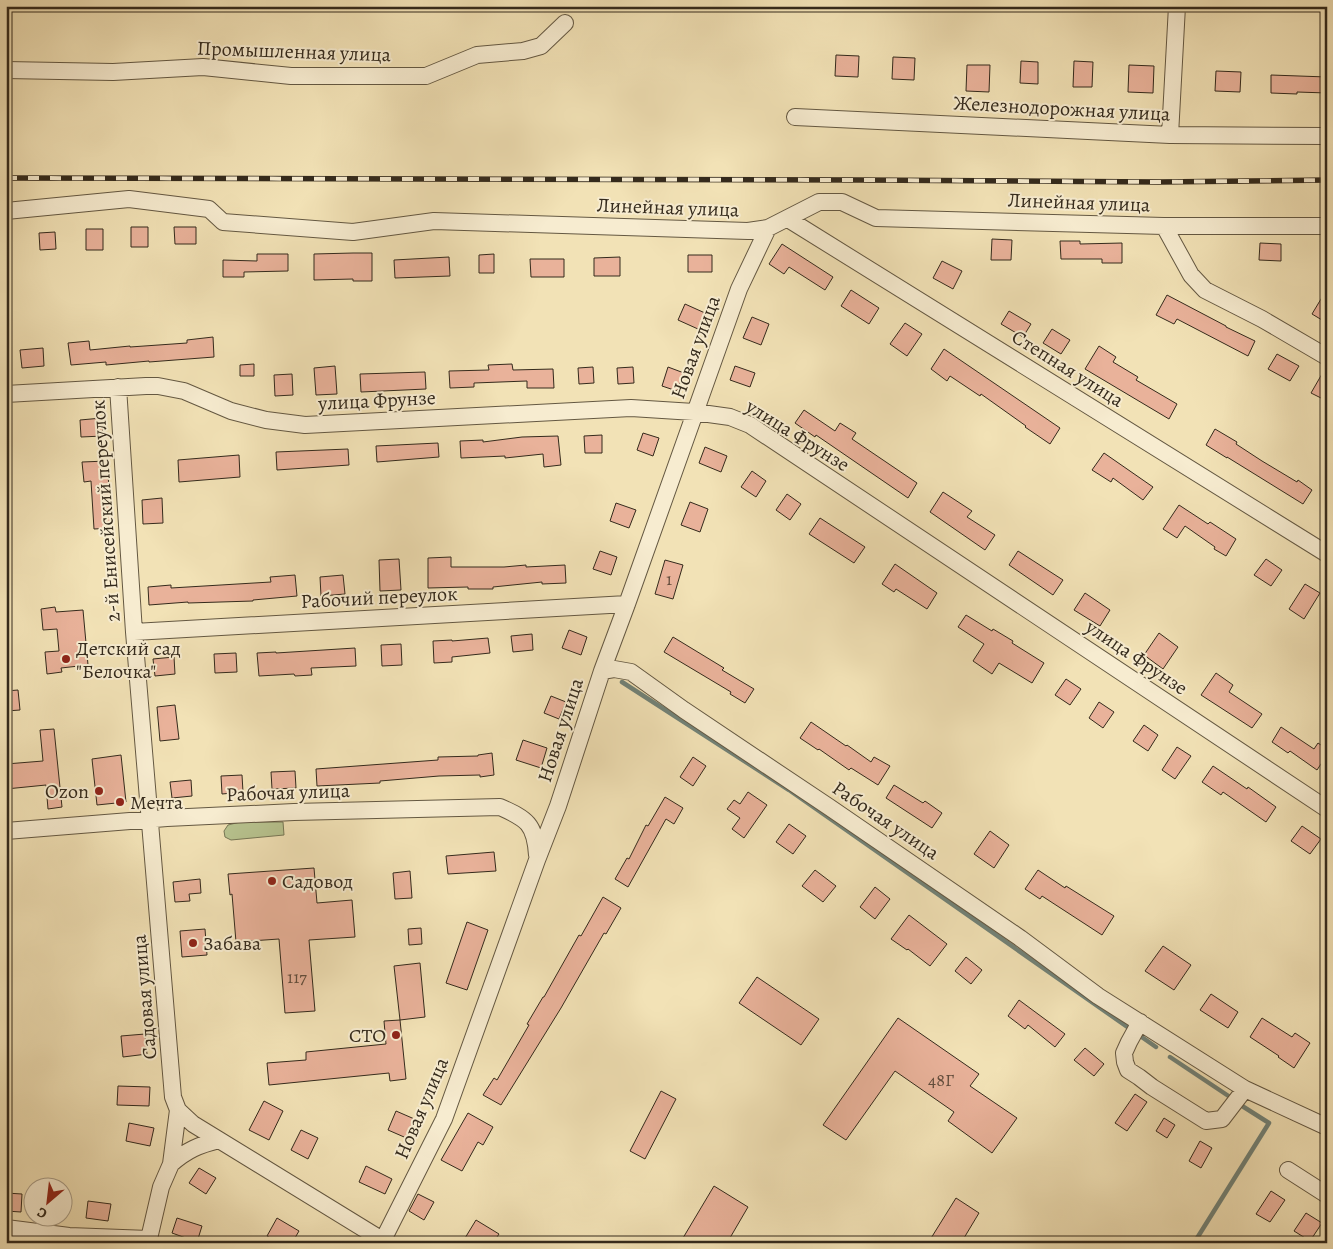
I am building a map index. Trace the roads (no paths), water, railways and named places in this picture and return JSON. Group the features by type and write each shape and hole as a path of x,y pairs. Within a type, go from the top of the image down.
{"street":[{"path":"1170,135 1177,6"},
{"name":"Промышленная улица","path":"6,70 113,72 203,67 291,76 426,76 477,55 523,51 541,46 565,23"},
{"name":"Железнодорожная улица","path":"795,117 1170,135 1327,136"},
{"name":"Линейная улица","path":"6,211 129,199 209,209 224,222 353,232 434,221 748,231 768,228 819,202 842,202 876,218 1164,226 1327,226"},
{"name":"Степная улица","path":"788,219 1327,554"},
{"path":"1164,226 1191,275 1205,290 1262,319 1327,357"},
{"name":"Новая улица","path":"385,1242 444,1120 558,806 602,671 694,412 739,289 768,228"},
{"name":"улица Фрунзе","path":"6,394 158,386 184,391 231,411 266,420 305,425 631,408 694,412 730,417 750,425 1327,809"},
{"name":"2-й Енисейский переулок","path":"118,388 134,632"},
{"name":"Рабочий переулок","path":"134,632 627,604"},
{"name":"Садовая улица","path":"134,632 173,1098 178,1110"},
{"name":"Рабочая улица","path":"602,671 614,669 631,672 1020,938 1098,996 1245,1088 1327,1127"},
{"name":"Рабочая улица","path":"6,831 150,827 294,812 500,807 520,816 530,826 536,840 537,860"},
{"path":"1140,1022 1124,1053 1128,1070 1206,1121 1222,1118 1245,1088"},
{"path":"178,1110 193,1124 385,1242"},
{"path":"6,1228 69,1236 149,1241 161,1187 171,1164 178,1110"},
{"path":"171,1164 182,1154 192,1149 219,1140"},
{"path":"1288,1170 1327,1195"}],"waterway":[{"path":"622,682 789,790 1156,1047"},
{"path":"1170,1057 1233,1099"},
{"path":"1194,1243 1269,1123 1239,1104"}],"railway":[{"path":"6,178 1159,182 1327,180"}],"place":[{"name":"Детский сад \"Белочка\"","path":"66,659"},
{"name":"Ozon","path":"99,791"},
{"name":"Мечта","path":"120,802"},
{"name":"Садовод","path":"272,881"},
{"name":"Забава","path":"193,943"},
{"name":"СТО","path":"396,1035"}]}
